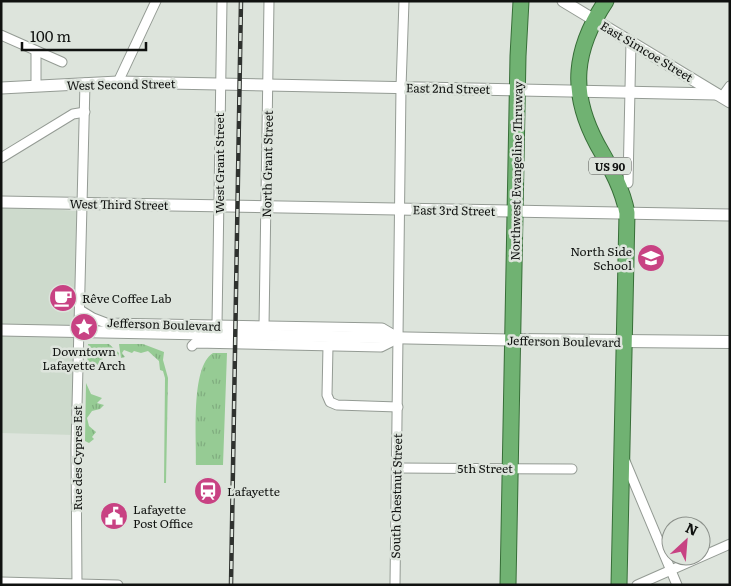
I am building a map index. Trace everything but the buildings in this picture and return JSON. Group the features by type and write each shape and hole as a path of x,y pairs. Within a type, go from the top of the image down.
{"highway":[{"name":"Northwest Evangeline Thruway","path":"508,585 517,89 522,1"},
{"name":"US 90","path":"606,1 594,19 582,46 578,74 586,119 619,184 627,213 624,458 619,585"}],"main road":[{"name":"Jefferson Boulevard","path":"512,340 730,342"}],"street":[{"path":"118,82 156,1"},
{"name":"West Grant Street","path":"217,325 219,83 222,1"},
{"name":"North Grant Street","path":"264,326 269,1"},
{"name":"South Chestnut Street","path":"395,585 398,468 401,87 404,1"},
{"name":"East Simcoe Street","path":"563,1 722,98"},
{"path":"1,35 62,62"},
{"path":"628,183 631,42"},
{"path":"36,51 36,86"},
{"name":"West Second Street","path":"1,88 118,82 240,84"},
{"name":"Rue des Cypres Est","path":"77,584 76,447 84,204 85,83"},
{"name":"East 2nd Street","path":"240,84 580,90 722,98"},
{"path":"722,98 730,86"},
{"path":"1,158 73,114 85,112"},
{"name":"West Third Street","path":"1,202 237,206"},
{"name":"East 3rd Street","path":"237,206 730,215"},
{"name":"Jefferson Boulevard","path":"80,310 106,323 382,328 399,338"},
{"name":"Jefferson Boulevard","path":"1,330 512,340"},
{"name":"Jefferson Boulevard","path":"192,346 195,343 381,347 399,338"},
{"path":"328,346 327,395 330,402 337,405 398,407"},
{"path":"624,458 677,585"},
{"name":"5th Street","path":"398,468 572,469"},
{"path":"637,585 730,544"},
{"path":"1,582 118,585"}],"shaded area":[{"path":"1,206 77,211 75,435 1,433"}],"green space":[{"path":"88,344 109,344 119,353 118,357 110,350 103,353 100,350 98,353 103,359 92,370 87,371"},
{"path":"119,344 143,344 164,352 163,360 168,378 166,483 164,483 165,378 163,371 160,370 159,361 148,351 141,353 134,351 132,353 124,350 122,353 125,357 121,358"},
{"path":"213,353 227,353 223,465 196,465 196,404 198,388 206,361"},
{"path":"86,383 91,394 102,398 97,403 104,405 100,409 92,411 87,418 89,426 96,432 92,437 94,439 89,443 85,441"}],"railway":[{"path":"231,585 241,1"}],"place":[{"name":"North Side School","path":"651,258"},
{"name":"Rêve Coffee Lab","path":"63,298"},
{"name":"Downtown Lafayette Arch","path":"84,327"},
{"name":"Lafayette","path":"208,491"},
{"name":"Lafayette Post Office","path":"114,516"}]}
